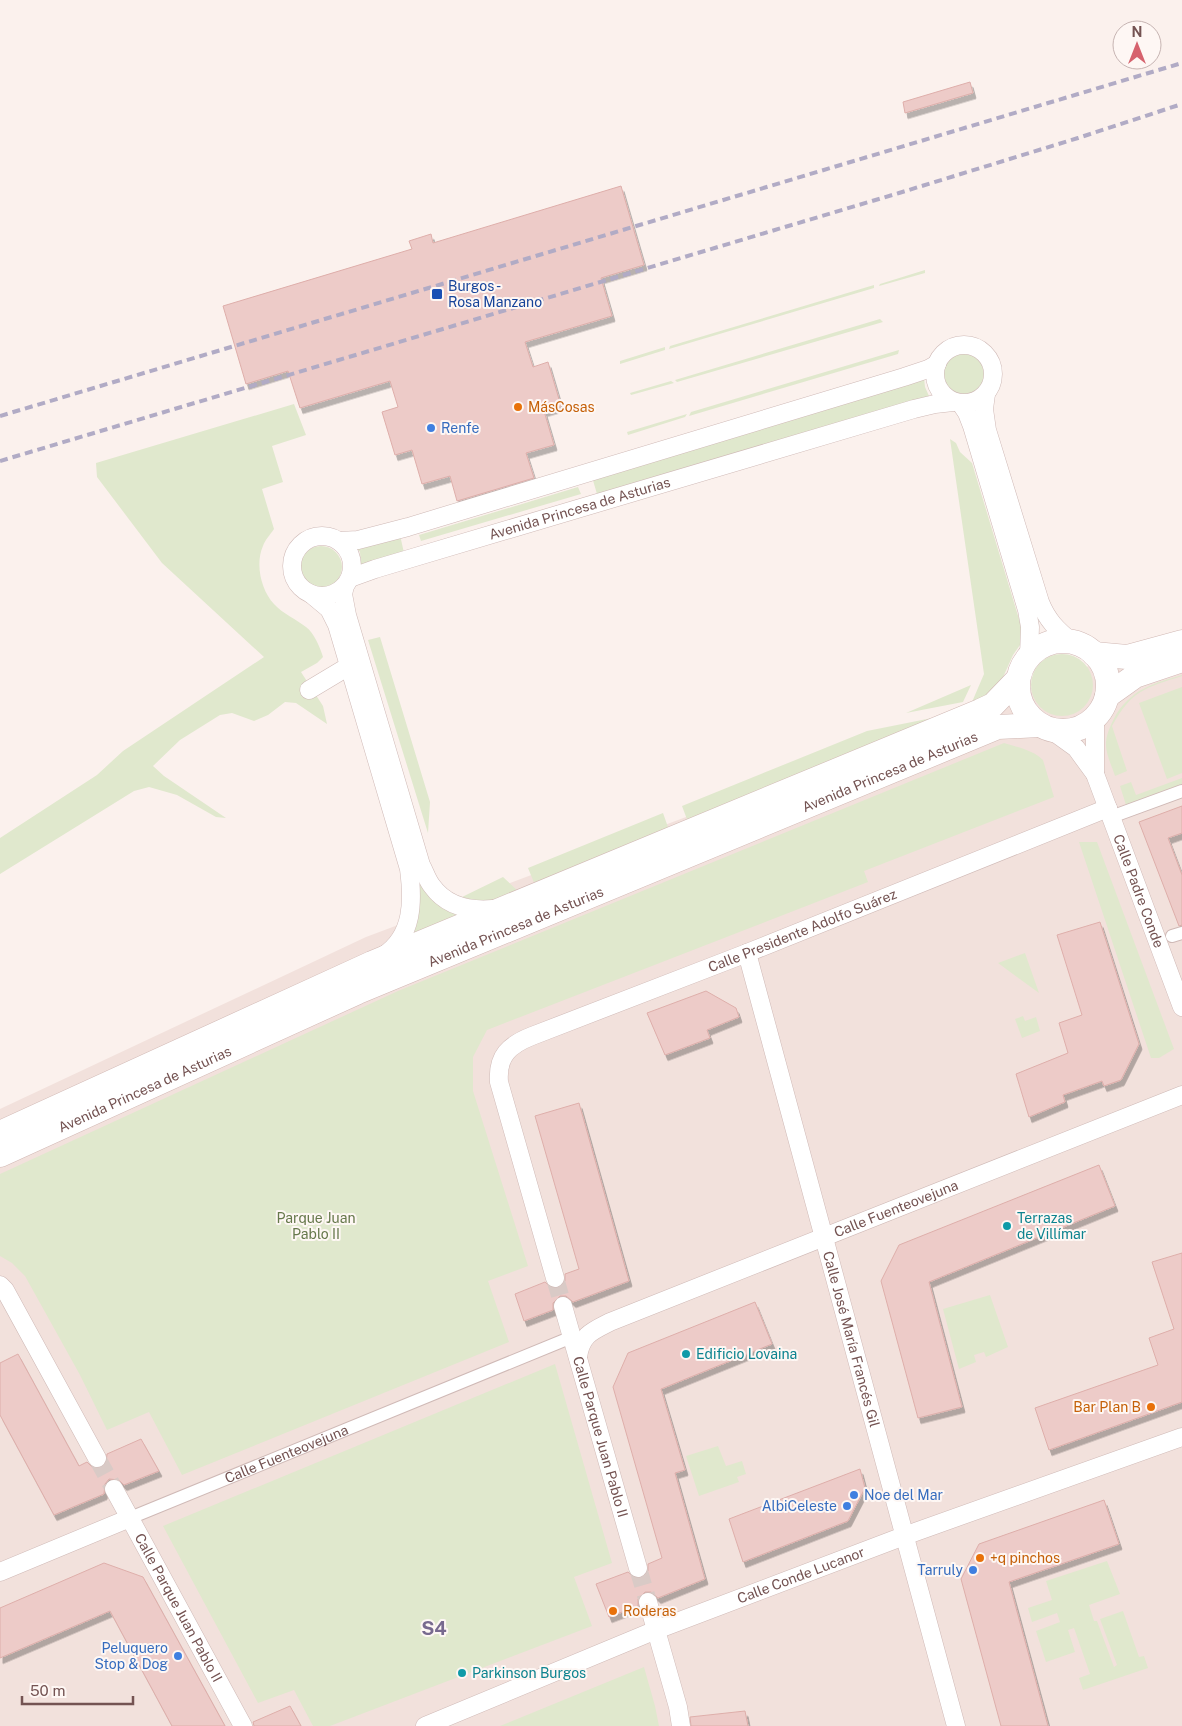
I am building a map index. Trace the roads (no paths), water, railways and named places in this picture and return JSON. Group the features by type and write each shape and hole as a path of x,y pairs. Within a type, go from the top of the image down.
{"main road":[{"path":"1064,635 1088,648 1094,654 1102,662 1108,684 1103,708 1096,718 1082,727 1067,731 1045,727 1028,716 1021,705 1018,679 1022,667 1029,656 1041,646 1056,641 1064,635"},
{"path":"1094,654 1128,657 1182,642"},
{"path":"1107,696 1135,676 1182,660"},
{"name":"Avenida Princesa de Asturias","path":"0,1132 372,963 980,711 993,705 1018,679"},
{"name":"Avenida Princesa de Asturias","path":"0,1156 358,992 998,727 1045,727"}],"street":[{"path":"957,403 970,403 979,400 991,386 994,377 993,368 990,360 977,348 960,345 952,347 940,357 934,372 935,382 945,397 957,403 967,413 972,426 1025,601 1030,627 1029,656"},
{"path":"339,541 358,540 408,527 904,377 937,364"},
{"path":"986,394 984,409 987,430 1037,595 1044,613 1064,635"},
{"name":"Avenida Princesa de Asturias","path":"511,906 475,911 459,907 442,897 432,886 421,865 347,615 343,594 347,582 375,569 914,409 935,404 957,403"},
{"path":"311,594 323,596 334,593 347,582 352,568 351,557 339,541 332,537 311,538 301,544 294,554 291,566 294,578 301,588 323,602 334,616 410,868 413,895 407,925 400,938 390,951 372,963"},
{"path":"308,690 349,666"},
{"name":"Calle Padre Conde","path":"1095,774 1096,718"},
{"name":"Calle Padre Conde","path":"1045,727 1076,748 1095,774 1182,1007"},
{"name":"Calle Presidente Adolfo Suárez","path":"555,1278 499,1082 498,1072 502,1059 508,1049 519,1041 1109,812 1182,791"},
{"name":"Calle José María Francés Gil","path":"747,953 956,1726"},
{"name":"Calle Fuenteovejuna","path":"578,1357 579,1348 587,1335 610,1322 1182,1095"},
{"path":"0,1286 5,1290 97,1458"},
{"name":"Calle Fuenteovejuna","path":"564,1311 572,1319 588,1323 610,1322"},
{"name":"Calle Parque Juan Pablo II","path":"564,1311 638,1568"},
{"name":"Calle Fuenteovejuna","path":"0,1572 572,1337"},
{"name":"Calle Conde Lucanor","path":"425,1726 656,1630 904,1536 1182,1437"},
{"name":"Calle Parque Juan Pablo II","path":"114,1489 243,1726"},
{"path":"648,1602 678,1707 681,1726"}],"tunnel":[{"path":"555,1278 563,1306"},
{"path":"97,1458 114,1489"},
{"path":"638,1568 648,1602"}],"railway":[{"path":"0,416 1182,63"},
{"path":"0,461 899,193 1182,104"}],"place":[{"name":"Burgos - Rosa Manzano","path":"437,294"},
{"name":"MásCosas","path":"518,407"},
{"name":"Renfe","path":"431,428"},
{"name":"Terrazas de Villímar","path":"1007,1226"},
{"name":"Edificio Lovaina","path":"686,1354"},
{"name":"Bar Plan B","path":"1151,1407"},
{"name":"Noe del Mar","path":"854,1495"},
{"name":"AlbiCeleste","path":"847,1506"},
{"name":"+q pinchos","path":"980,1558"},
{"name":"Tarruly","path":"973,1570"},
{"name":"Roderas","path":"613,1611"},
{"name":"Peluquero Stop & Dog","path":"178,1656"},
{"name":"Parkinson Burgos","path":"462,1673"}],"district":[{"name":"S4","path":"434,1628"}],"park label":[{"name":"Parque Juan Pablo II","path":"316,1226"}]}
